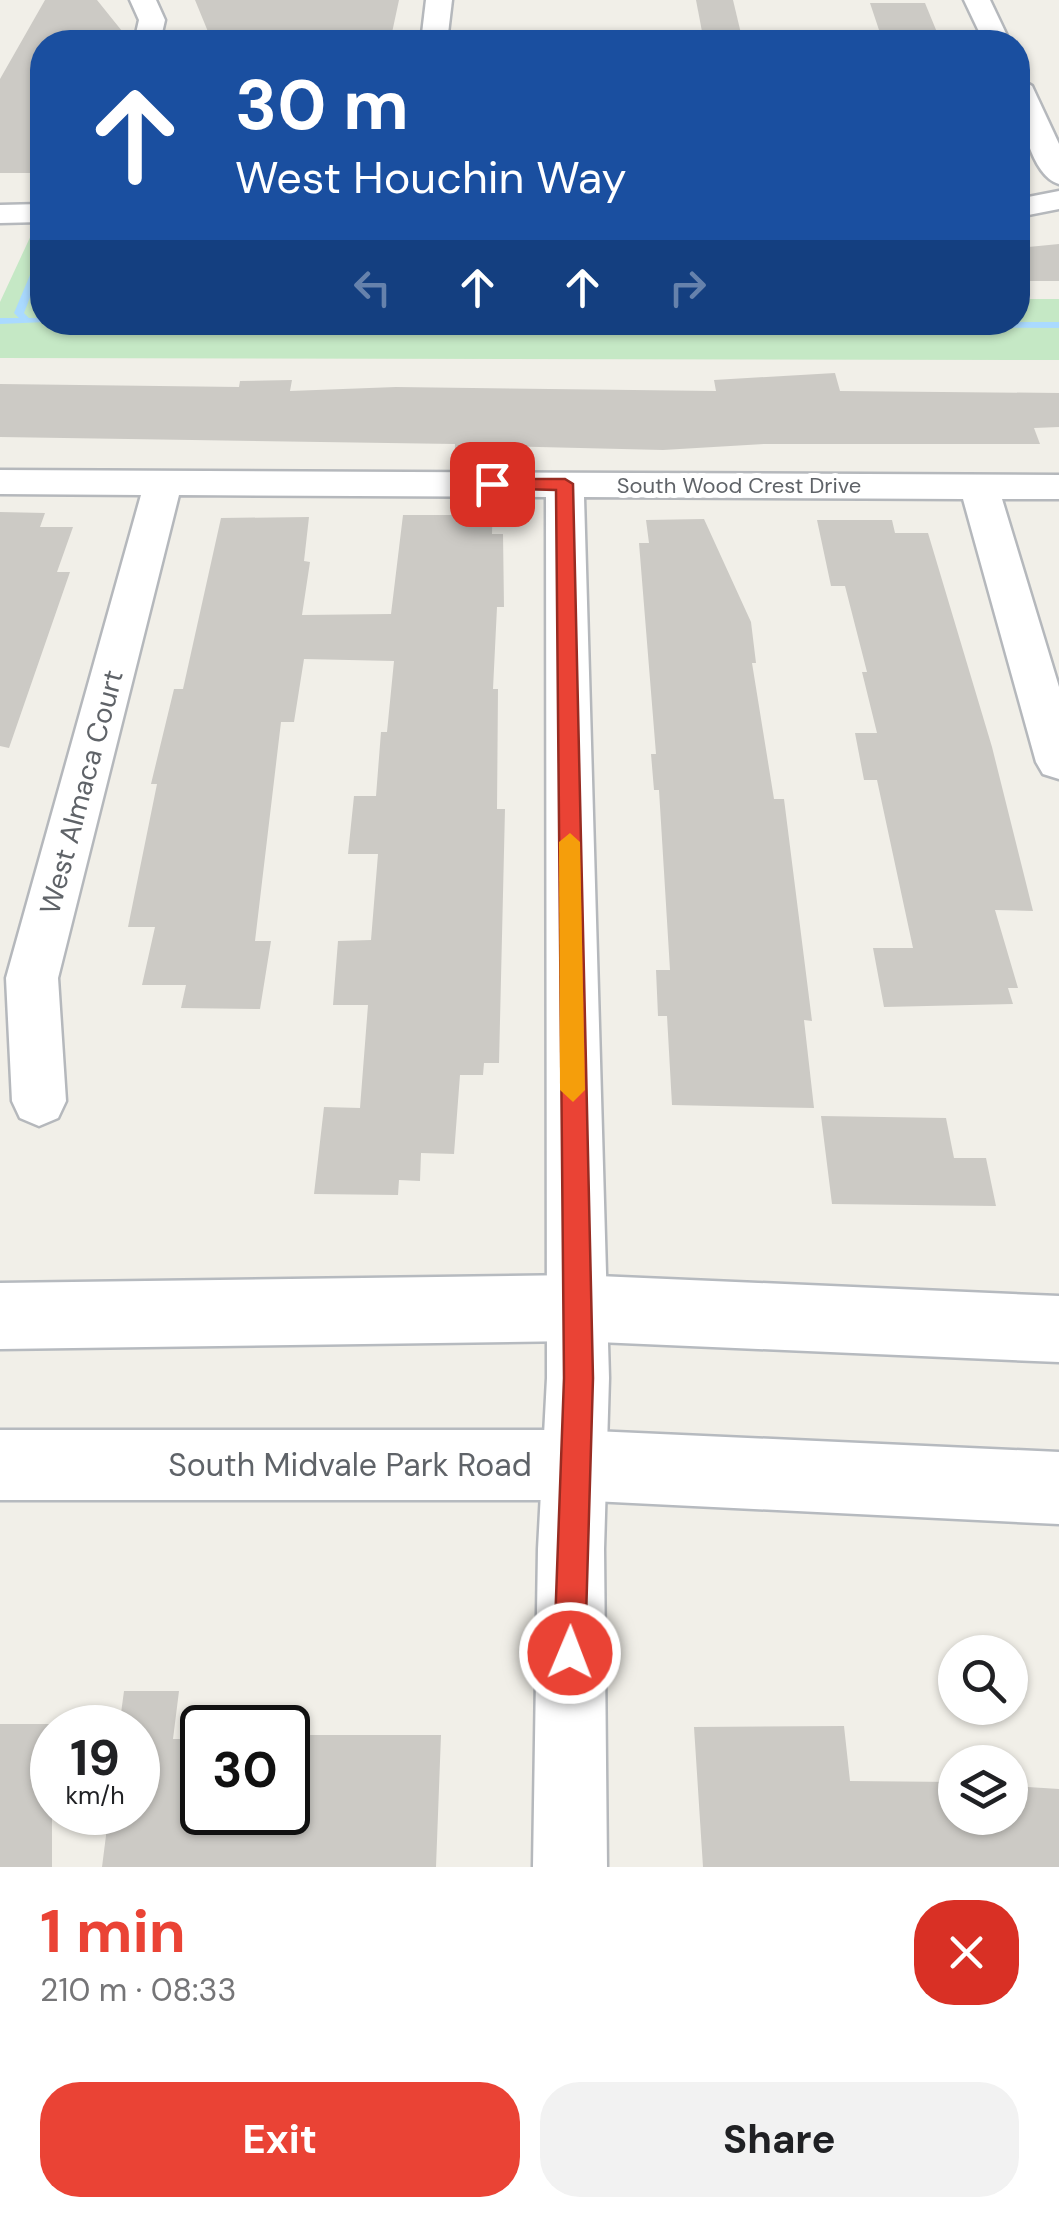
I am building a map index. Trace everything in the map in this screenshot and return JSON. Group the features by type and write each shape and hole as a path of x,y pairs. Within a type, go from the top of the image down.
{"main road":[{"path":"0,1316 575,1308 1059,1329"},
{"name":"South Midvale Park Road","path":"0,1465 572,1464 1059,1488"}],"street":[{"path":"143,0 152,20 150,30"},
{"path":"435,30 439,0"},
{"path":"977,0 991,30"},
{"path":"1030,119 1058,195 1030,204"},
{"path":"0,214 30,213"},
{"name":"South Wood Crest Drive","path":"0,482 162,486 1059,486"},
{"path":"565,484 578,1378 572,1464 570,1867"},
{"name":"West Almaca Court","path":"39,1101 32,978 162,486"},
{"path":"978,486 1059,762"}],"green space":[{"path":"30,237 30,335 1030,335 1030,299 1059,299 1059,360 0,358 0,302"}],"building":[{"path":"45,0 97,0 121,30 30,30 30,173 0,173 0,79"},
{"path":"195,0 399,0 393,30 207,30"},
{"path":"696,0 733,0 740,30 702,30"},
{"path":"870,3 925,3 936,30 879,30"},
{"path":"1059,244 1059,281 1030,281 1030,247"},
{"path":"835,373 840,391 1059,393 1059,427 1034,428 1040,444 764,444 663,450 494,446 494,469 454,468 455,444 0,437 0,384 239,387 240,381 292,380 290,391 396,387 716,391 714,380"},
{"path":"453,500 493,500 492,534 503,534 504,607 497,607 493,689 498,689 497,809 505,809 499,1063 484,1063 483,1075 460,1075 454,1154 421,1153 420,1181 399,1180 398,1195 314,1194 324,1107 360,1108 368,1005 333,1005 338,941 371,940 378,854 348,854 354,796 376,796 381,732 387,732 394,661 304,659 294,722 281,722 255,941 271,941 260,1009 181,1008 186,985 142,985 155,927 128,927 157,784 151,784 174,689 183,689 221,518 309,517 304,561 310,562 302,615 391,614 403,515 452,515"},
{"path":"0,512 45,513 40,527 73,527 57,572 70,572 9,748 0,746"},
{"path":"704,519 751,622 756,663 752,663 774,799 784,799 812,1021 804,1020 814,1108 672,1105 667,1016 658,1016 656,970 670,970 659,790 654,790 651,754 656,754 639,543 649,543 646,520"},
{"path":"817,520 892,520 895,533 928,533 992,747 1033,911 995,910 1018,988 1008,988 1013,1004 884,1007 873,948 913,948 877,780 864,780 855,733 877,733 862,672 867,672 845,586 831,586"},
{"path":"821,1116 946,1118 954,1158 986,1158 996,1206 832,1204"},
{"path":"124,1691 179,1691 173,1739 180,1739 180,1835 310,1835 310,1735 441,1735 436,1867 102,1867 106,1835 160,1835 160,1705 122,1705"},
{"path":"0,1724 30,1724 30,1835 52,1835 52,1867 0,1867"},
{"path":"844,1726 850,1781 938,1782 938,1835 1028,1835 1028,1787 1059,1789 1059,1867 703,1867 694,1727"}],"waterway":[{"path":"27,321 19,313 30,286"},
{"path":"0,321 27,321"},
{"path":"1030,325 1059,325"}],"slow traffic":[{"path":"570,842 573,1090"}],"route":[{"path":"492,484 565,484 578,1378 572,1464 570,1653"}]}
